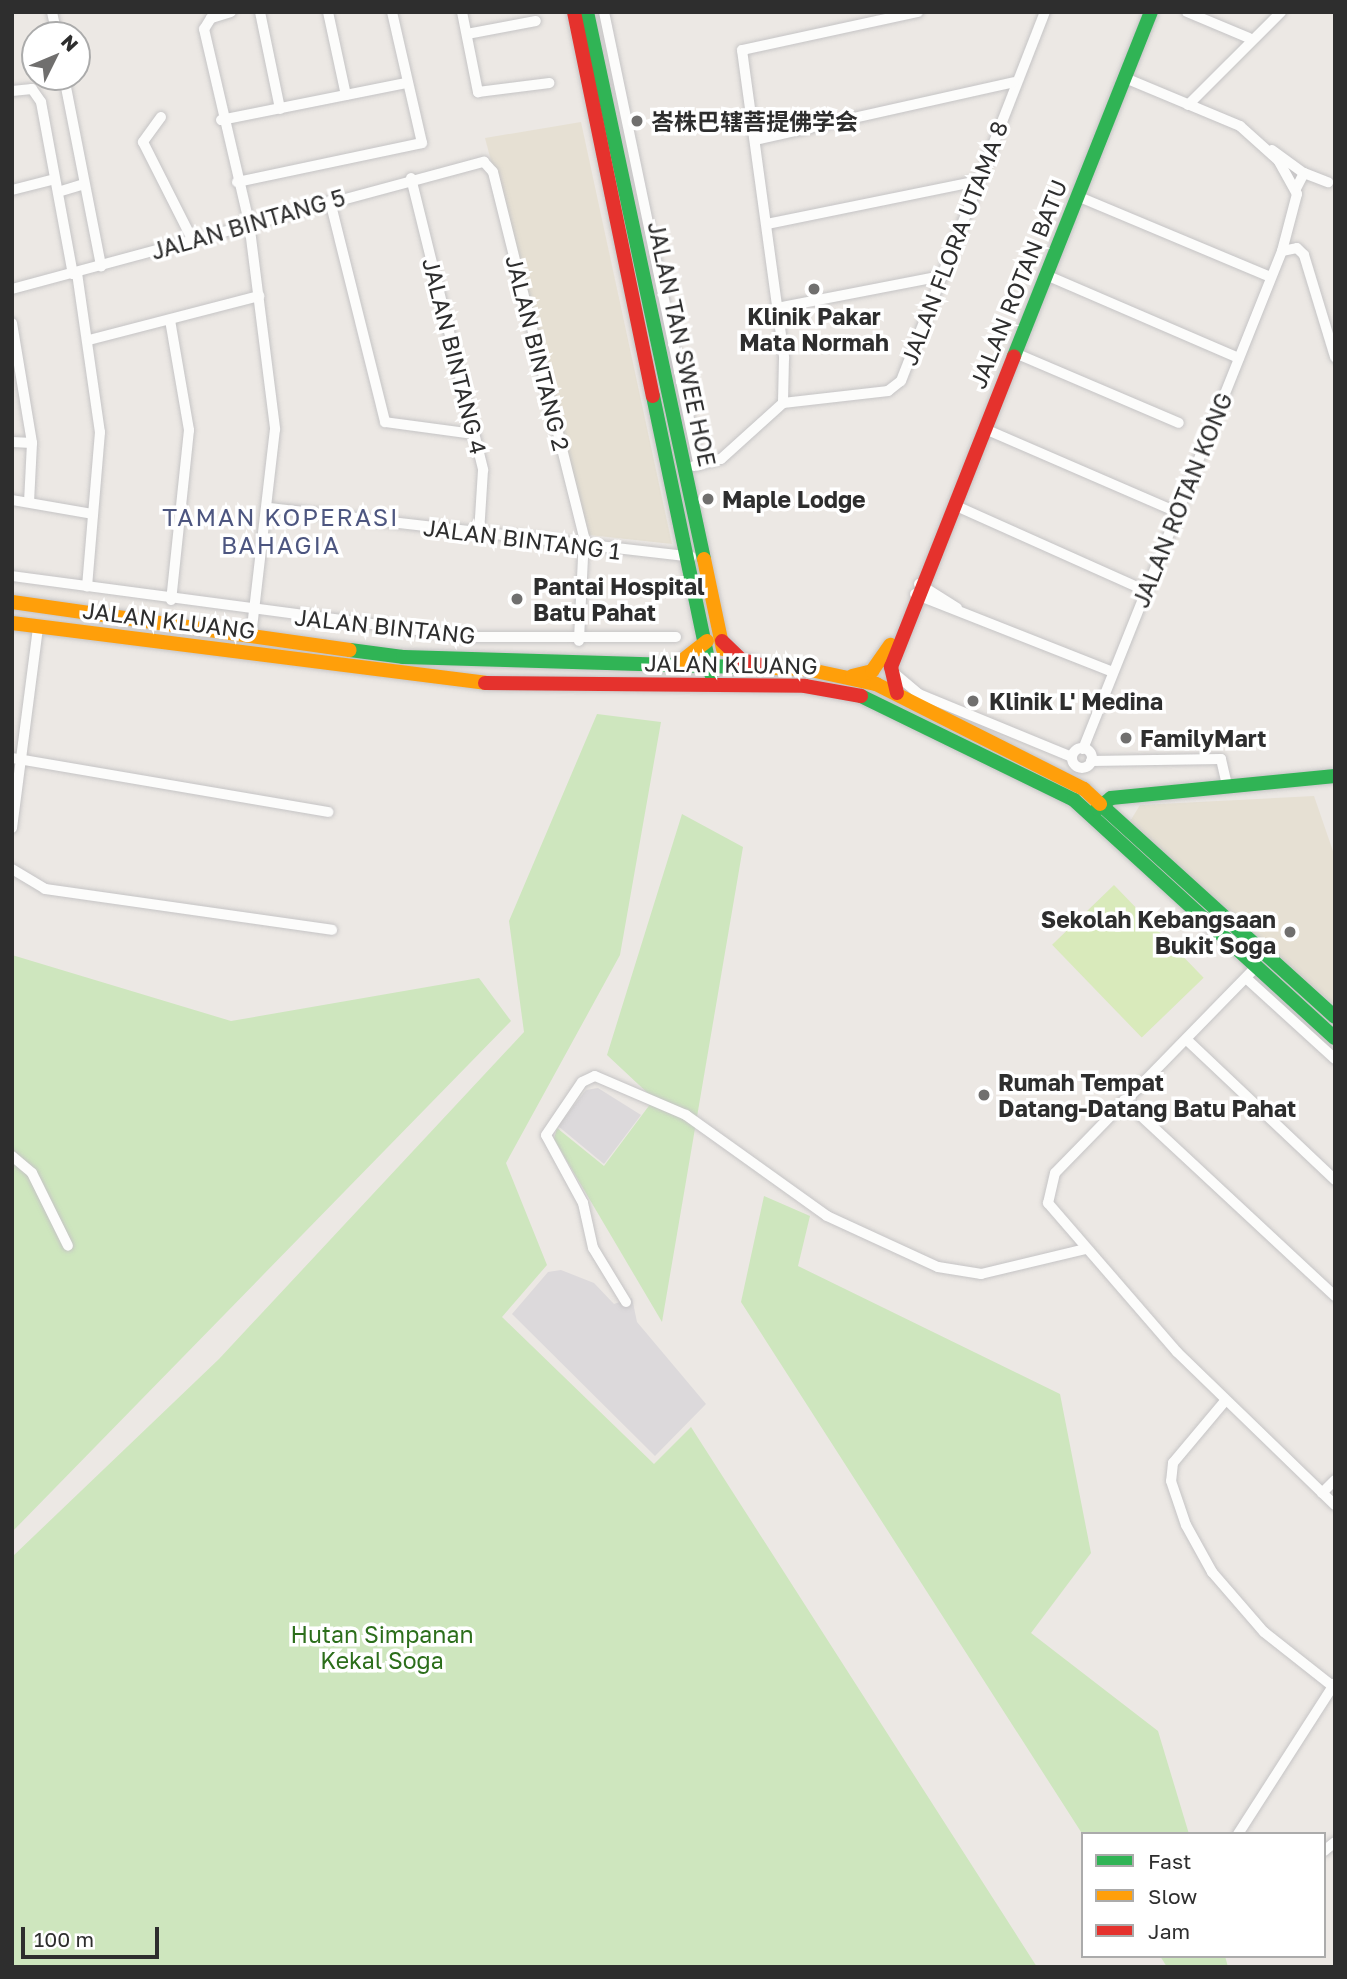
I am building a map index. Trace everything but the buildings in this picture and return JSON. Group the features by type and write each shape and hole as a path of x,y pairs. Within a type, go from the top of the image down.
{"main road":[{"name":"JALAN TAN SWEE HOE","path":"574,12 707,641 718,667"},
{"name":"JALAN TAN SWEE HOE","path":"587,12 692,466 722,641 718,667 720,685"},
{"name":"JALAN ROTAN BATU","path":"891,667 1151,12"},
{"name":"JALAN ROTAN BATU","path":"850,676 872,671 884,660 921,586"},
{"name":"JALAN KLUANG","path":"12,602 251,637 471,663 670,668 770,667 850,676 897,693 1050,768 1101,802 1334,1016"},
{"name":"JALAN KLUANG","path":"12,623 437,679 825,688 868,697 1014,766 1093,816 1250,973 1335,1038"},
{"path":"670,668 707,641"},
{"path":"722,641 742,660 770,667"},
{"path":"891,667 897,693"},
{"path":"1093,816 1101,802 1227,785 1335,776"},
{"path":"1245,936 1256,953 1250,973"}],"street":[{"path":"231,12 206,22 221,120 249,222 275,429 270,508 251,637"},
{"path":"260,12 280,109"},
{"path":"328,12 346,95"},
{"path":"237,182 422,143 392,12"},
{"path":"462,12 480,93 549,82"},
{"path":"604,12 692,466 721,459 783,402 777,309 767,224 742,65 746,48 918,12"},
{"name":"JALAN FLORA UTAMA 8","path":"783,402 805,403 888,391 901,381 979,181 1014,82 1045,12"},
{"path":"1187,12 1250,38"},
{"path":"1188,105 1250,38 1281,12"},
{"path":"467,34 536,21"},
{"path":"1125,78 1240,126 1263,146 1304,173 1328,182"},
{"path":"755,140 1014,82"},
{"path":"221,120 407,83"},
{"path":"12,91 38,94 89,340 100,449 88,586"},
{"path":"67,91 101,266"},
{"path":"161,117 144,142 192,239"},
{"path":"1263,146 1297,187"},
{"name":"JALAN BINTANG 5","path":"12,289 75,274 249,222 411,178 484,162"},
{"name":"JALAN BINTANG 2","path":"484,162 494,172 584,547 579,641"},
{"name":"JALAN ROTAN KONG","path":"1083,749 1282,251 1297,187 1304,173"},
{"name":"JALAN BINTANG 4","path":"411,178 484,476 479,534"},
{"path":"12,190 55,179"},
{"path":"767,224 979,181"},
{"path":"58,192 84,184"},
{"path":"1077,196 1271,277"},
{"path":"330,201 385,422 474,434"},
{"path":"1282,251 1297,248 1335,356"},
{"path":"1046,275 1239,358"},
{"path":"777,309 942,276"},
{"path":"89,340 259,296"},
{"path":"170,320 189,430 171,600"},
{"path":"12,323 32,443 29,502"},
{"path":"1015,353 1179,423"},
{"path":"985,429 1177,512"},
{"path":"12,442 32,443"},
{"path":"12,500 93,514"},
{"path":"954,505 1146,591"},
{"name":"JALAN BINTANG 1","path":"270,508 584,547 691,556"},
{"name":"JALAN BINTANG","path":"12,576 171,600 472,637 579,641 676,637"},
{"path":"921,586 957,608 1113,672"},
{"path":"12,828 17,759 38,627"},
{"path":"891,667 901,684 919,694 1072,757 1079,768 1091,761 1221,760 1227,785"},
{"path":"1072,757 1083,749 1091,761"},
{"path":"17,759 328,812"},
{"path":"12,869 45,888 332,930"},
{"path":"1335,1059 1250,973 1055,1173 1048,1189 1056,1217 1225,1401 1335,1505"},
{"path":"1187,1040 1335,1180"},
{"path":"626,1302 593,1248 583,1203 546,1135 582,1082 595,1076 686,1115 827,1216 939,1267 981,1274 1086,1249"},
{"path":"1124,1100 1335,1296"},
{"path":"12,1156 32,1173 68,1246"},
{"path":"1225,1401 1173,1463 1171,1481 1186,1525 1212,1573 1264,1632 1334,1686 1239,1832"},
{"path":"1322,1493 1335,1480"}],"shaded area":[{"path":"581,122 672,544 589,535 485,138"},
{"name":"Sekolah Kebangsaan Bukit Soga","path":"1314,796 1335,857 1335,1006 1129,823 1140,805"},
{"path":"598,1088 641,1115 604,1164 558,1126 586,1090"},
{"path":"561,1270 594,1283 614,1304 632,1298 637,1322 706,1404 655,1456 512,1314 548,1272"}],"green space":[{"name":"Hutan Simpanan Kekal Soga","path":"597,714 661,722 620,955 506,1163 547,1265 502,1317 654,1464 691,1427 1037,1967 12,1967 12,1557 219,1359 524,1032 509,921"},
{"path":"682,814 743,847 662,1322 554,1139 557,1128 604,1166 654,1099 607,1055"},
{"path":"1114,885 1204,978 1142,1038 1052,945"},
{"path":"12,955 231,1021 479,978 511,1021 12,1532"},
{"path":"764,1196 810,1216 798,1266 1060,1394 1091,1553 1031,1633 1158,1731 1188,1832 1081,1832 741,1302"},
{"path":"1161,1958 1226,1958 1228,1967 1167,1967"}],"traffic: fast":[{"path":"587,12 704,559"},
{"path":"1014,356 1151,12"},
{"path":"653,396 711,674"},
{"path":"350,650 403,657 742,667"},
{"path":"861,696 1074,800 1335,1038"},
{"path":"1097,809 1111,798 1335,776"},
{"path":"1100,804 1335,1017"}],"traffic: slow":[{"path":"704,559 723,649"},
{"path":"12,602 350,650"},
{"path":"12,623 485,683"},
{"path":"674,667 707,641"},
{"path":"852,676 872,671 890,645"},
{"path":"742,667 806,669 876,684 1084,789 1100,804"}],"traffic: jam":[{"path":"574,12 653,396"},
{"path":"897,693 891,667 1014,356"},
{"path":"722,641 742,660 758,664"},
{"path":"485,683 805,686 861,696"}],"place":[{"name":"峇株巴辖菩提佛学会","path":"637,121"},
{"name":"Klinik Pakar Mata Normah","path":"814,289"},
{"name":"Maple Lodge","path":"708,499"},
{"name":"Pantai Hospital Batu Pahat","path":"517,599"},
{"name":"Klinik L' Medina","path":"973,701"},
{"name":"FamilyMart","path":"1126,738"},
{"name":"Sekolah Kebangsaan Bukit Soga","path":"1290,932"},
{"name":"Rumah Tempat Datang-Datang Batu Pahat","path":"984,1095"}],"district":[{"name":"TAMAN KOPERASI BAHAGIA","path":"281,531"}]}
